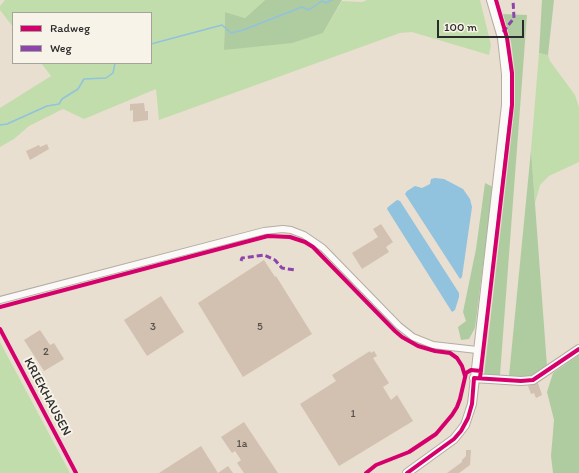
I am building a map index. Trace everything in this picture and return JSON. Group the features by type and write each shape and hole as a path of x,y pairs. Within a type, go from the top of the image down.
{"street":[{"path":"407,473 454,439 462,431 472,404 506,105 506,74 502,38 491,0"},
{"path":"0,300 264,231 283,229 292,230 304,235 323,248 399,326 413,337 433,345 477,350"},
{"path":"474,378 521,381 533,380 579,349"}],"green space":[{"path":"5,0 265,0 245,18 225,12 224,50 323,33 342,1 480,0 491,45 489,55 412,32 400,33 159,120 156,89 84,119 63,109 29,126 14,139 0,147 0,108 51,76 42,64 152,64 152,12 12,12 12,26 0,10 0,6"},
{"path":"265,0 342,0 323,33 292,43 224,50 225,12 245,18"},
{"path":"542,0 554,0 548,55 539,53"},
{"path":"503,14 527,15 500,375 484,375 515,104 515,73 511,42"},
{"path":"539,53 548,55 550,61 575,95 579,107 579,162 549,176 540,185 535,203 531,150"},
{"path":"531,150 547,366 533,376 509,376"},
{"path":"485,183 493,187 475,328 469,339 461,340 458,327 466,321 463,312 476,249"},
{"path":"0,342 70,473 0,473"},
{"path":"579,355 579,473 553,473 551,456 554,420 547,392 553,373"}],"water":[{"path":"431,179 444,179 463,189 470,199 472,207 462,277 460,279 405,194 415,186 422,188 430,184"},
{"path":"397,200 400,201 459,293 455,310 452,312 387,209"}],"building":[{"path":"144,103 145,111 148,111 148,120 133,122 133,110 130,111 130,104"},
{"path":"47,144 49,149 30,160 26,151 39,145 40,147"},
{"path":"381,224 393,242 386,247 389,252 362,269 352,253 378,237 373,229"},
{"path":"264,260 275,277 276,276 312,334 243,377 198,303"},
{"path":"161,296 184,332 147,356 124,320"},
{"path":"40,330 50,345 54,343 64,359 44,371 24,340"},
{"path":"370,351 371,353 374,351 377,356 373,358 389,383 383,387 391,400 397,395 413,421 339,466 300,404 336,381 332,375"},
{"path":"538,383 542,395 536,398 534,393 531,394 528,386"},
{"path":"244,422 278,473 244,473 237,463 241,460 235,451 232,453 221,437"},
{"path":"201,446 218,473 159,473"},
{"path":"466,450 471,450 470,465 459,473 447,473 462,462 466,456"},
{"path":"228,466 233,473 218,473"}],"waterway":[{"path":"152,44 222,25 231,33 243,30 302,7 309,10 322,1 326,3 332,0"},
{"path":"0,125 7,124 47,106 59,104 62,99 78,89 84,79 106,78 113,73 115,64"}],"marked path":[{"path":"503,32 514,18 513,0"},
{"path":"241,261 242,258 264,255 275,260 282,268 295,270"}],"cycle path":[{"path":"480,378 512,105 512,73 507,38 496,0"},
{"path":"0,307 268,236 290,237 305,242 313,247 402,337 418,346 435,351 450,353 457,358 462,366 465,376"},
{"name":"KRIEKHAUSEN","path":"0,329 76,473"},
{"path":"407,473 454,439 461,431 468,418 472,404 474,378 521,381 533,380 579,349"},
{"path":"366,473 376,465 409,452 436,434 457,407 466,373 471,370 481,371"}]}
